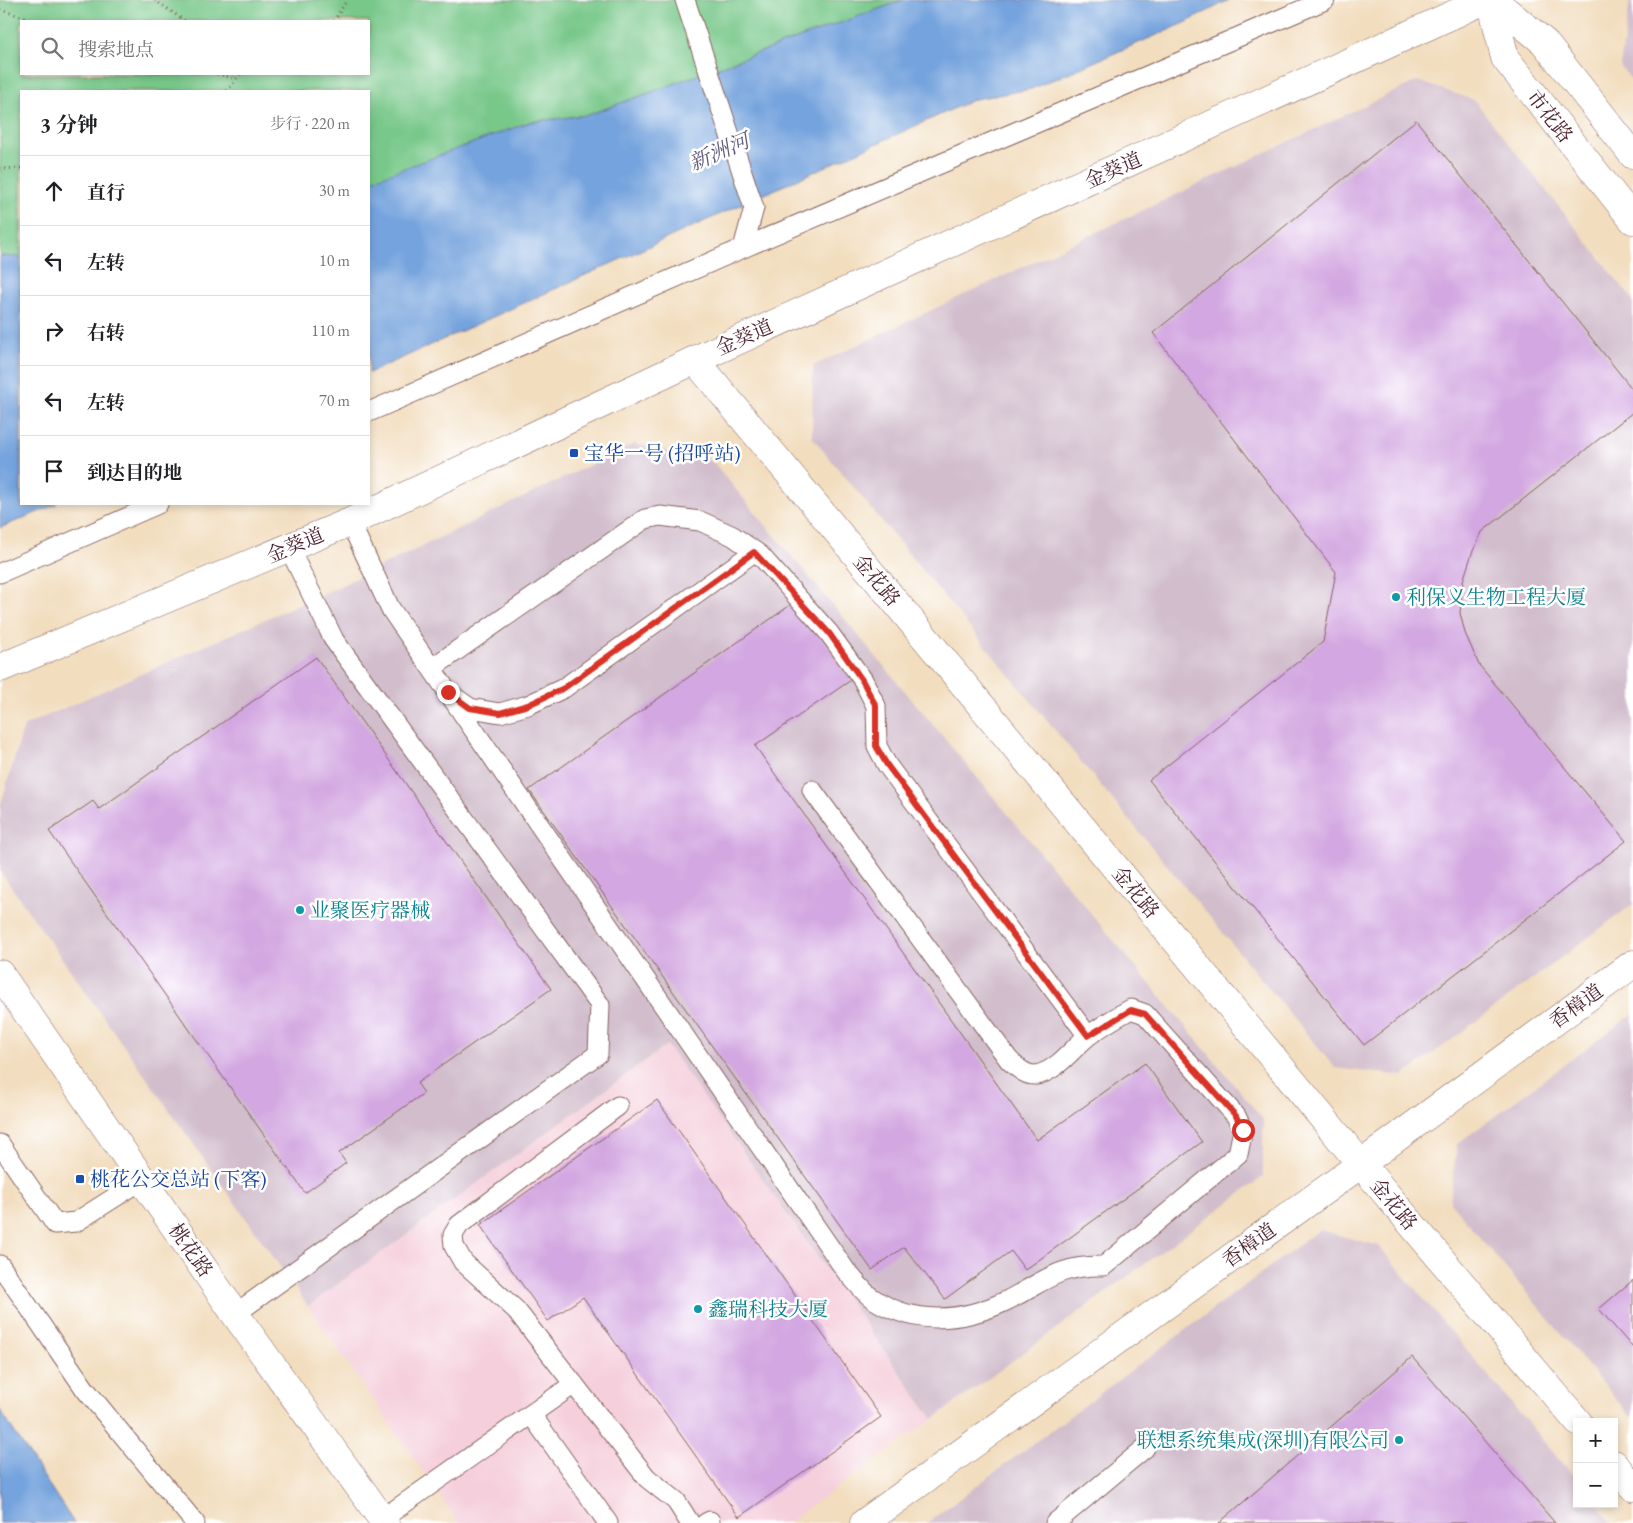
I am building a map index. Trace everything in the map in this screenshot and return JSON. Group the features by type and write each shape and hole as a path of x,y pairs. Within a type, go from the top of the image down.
{"street":[{"name":"金葵道","path":"0,668 350,522 695,360 1486,0"},
{"name":"市花路","path":"1492,0 1544,42 1633,155"},
{"name":"市花路","path":"1492,0 1505,58 1633,220"},
{"name":"金花路","path":"695,360 1361,1164 1575,1418"},
{"name":"香樟道","path":"864,1523 1361,1164 1633,964"},
{"name":"桃花路","path":"0,974 235,1314 384,1521"},
{"path":"1618,1469 1633,1486"}],"lane":[{"path":"685,0 754,208 743,248"},
{"path":"370,412 743,248 1325,0"},
{"path":"0,573 156,505"},
{"path":"432,668 645,519 660,516 700,521 733,536 754,552 829,633 862,680 876,706 876,746 887,765 1088,1036"},
{"path":"350,522 390,608 846,1271 871,1298 895,1310 924,1319 951,1318 989,1308 1056,1273 1084,1266 1104,1266 1238,1154 1243,1130 1236,1116 1145,1014 1131,1010 1088,1036 1055,1066 1036,1075 1024,1072 1009,1060 812,790"},
{"path":"235,1314 598,1054 600,1005 334,640 289,548"},
{"path":"448,692 470,708 500,713 528,705 564,688 754,552"},
{"path":"618,1106 474,1212 459,1225 453,1236 454,1246 463,1262 516,1310 647,1478 676,1501 690,1523"},
{"path":"0,1144 55,1224 76,1222 142,1180"},
{"path":"0,1265 85,1389 195,1523"},
{"path":"384,1521 574,1384"},
{"path":"531,1414 608,1523"},
{"path":"1055,1523 1145,1448"}],"path":[{"path":"155,0 184,20"},
{"path":"335,20 347,0"},
{"path":"0,10 35,20"},
{"path":"221,75 236,79"},
{"path":"228,90 239,75"},
{"path":"0,169 20,168"}],"shaded area":[{"path":"1630,0 1633,0 1633,82 1620,66"},
{"path":"1417,81 1474,100 1633,300 1633,904 1403,1076 1335,1068 812,437 813,366"},
{"path":"634,444 713,462 1263,1119 1263,1177 933,1419 667,1045 308,1306 0,871 0,807 24,726 342,585"},
{"path":"1633,1014 1633,1419 1450,1202 1457,1144"},
{"path":"668,1045 933,1419 787,1523 459,1523 308,1306"},
{"path":"1319,1230 1379,1246 1573,1476 1573,1508 1599,1508 1612,1523 927,1523"}],"green space":[{"path":"0,0 903,0 588,115 530,122 370,182 370,90 20,90 20,257 0,256"}],"water":[{"name":"新洲河","path":"903,0 1229,0 1185,23 1031,89 975,99 370,373 370,181 530,122 588,115"},
{"path":"0,256 20,257 20,505 55,505 0,528"},
{"path":"0,1410 74,1523 0,1523"}],"building":[{"name":"利保义生物工程大厦","path":"1416,120 1633,390 1633,412 1482,532 1472,553 1463,581 1460,613 1465,633 1479,665 1626,841 1364,1045 1149,780 1323,642 1336,572 1153,333"},
{"path":"796,601 851,680 755,746 1037,1140 1145,1063 1202,1142 1025,1270 1011,1251 945,1299 904,1247 872,1270 529,790"},
{"name":"业聚医疗器械","path":"316,657 551,989 417,1083 424,1093 339,1153 346,1163 305,1193 49,831 93,801 99,809"},
{"name":"鑫瑞科技大厦","path":"657,1100 881,1417 739,1517 583,1297 548,1321 480,1225"},
{"path":"1633,1280 1633,1348 1599,1309"},
{"name":"联想系统集成(深圳)有限公司","path":"1412,1357 1555,1523 1219,1523"}],"place":[{"name":"宝华一号 (招呼站)","path":"574,453"},
{"name":"利保义生物工程大厦","path":"1396,597"},
{"name":"业聚医疗器械","path":"300,910"},
{"name":"桃花公交总站 (下客)","path":"80,1179"},
{"name":"鑫瑞科技大厦","path":"698,1309"},
{"name":"联想系统集成(深圳)有限公司","path":"1399,1440"}],"route":[{"path":"448,692 470,708 500,713 528,705 564,688 754,552 760,555 829,633 862,680 876,706 876,746 887,765 1088,1036 1116,1017 1131,1010 1145,1014 1236,1116 1243,1130"}]}
